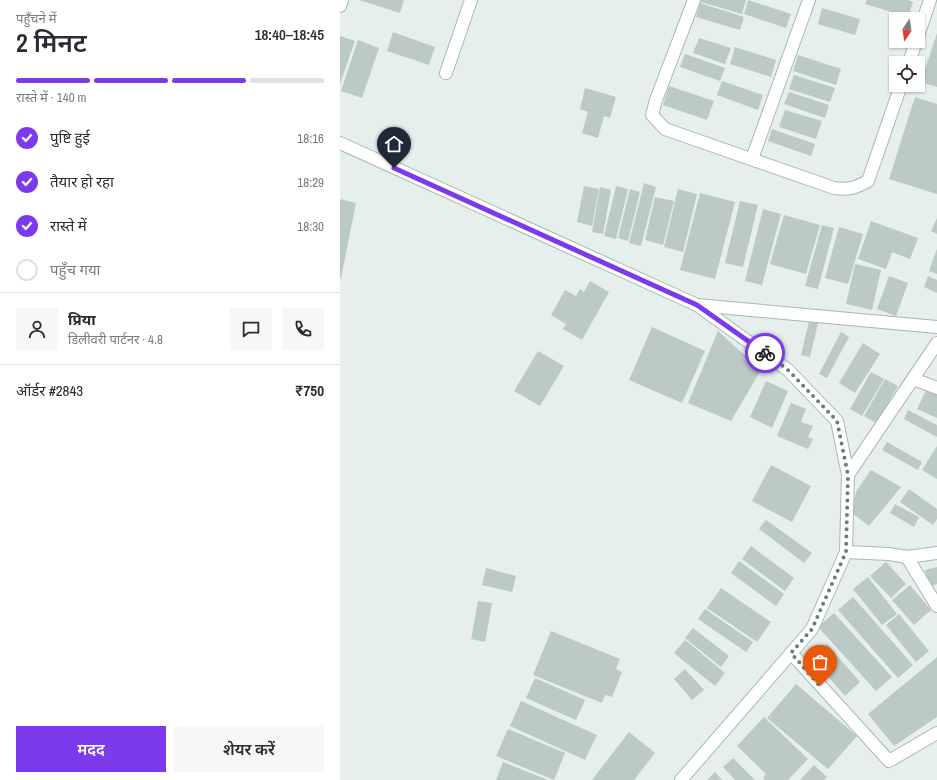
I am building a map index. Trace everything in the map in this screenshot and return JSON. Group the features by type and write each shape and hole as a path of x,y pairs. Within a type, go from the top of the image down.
{"street":[{"path":"340,6 342,0"},
{"path":"446,73 471,0"},
{"path":"694,0 656,100 652,115 665,129 834,188 845,190 855,188 868,181 899,92"},
{"path":"752,159 809,0"},
{"path":"925,15 930,0"},
{"path":"340,143 697,305 788,370 837,421 848,475 846,552 812,629 681,780"},
{"path":"697,305 937,327"},
{"path":"848,475 937,343"},
{"path":"913,379 937,388"},
{"path":"846,552 889,554 907,558 937,552"},
{"path":"907,558 937,606"},
{"path":"791,653 889,761 937,733"}],"building":[{"path":"359,0 404,0 400,13"},
{"path":"701,0 746,0 742,14 701,2"},
{"path":"748,0 791,14 786,28 744,14"},
{"path":"867,0 908,0 913,2 910,12 891,12 865,4"},
{"path":"700,3 744,17 740,30 696,17"},
{"path":"822,8 860,19 855,35 818,24"},
{"path":"393,32 435,47 429,65 387,51"},
{"path":"937,33 937,87 925,83 925,70"},
{"path":"340,36 355,41 340,84"},
{"path":"699,38 731,48 725,64 693,53"},
{"path":"358,40 379,48 362,98 341,91"},
{"path":"735,47 776,60 771,77 730,64"},
{"path":"685,54 725,68 720,81 680,67"},
{"path":"798,55 841,69 836,85 793,71"},
{"path":"794,75 835,88 830,102 789,89"},
{"path":"722,81 763,95 758,110 717,95"},
{"path":"669,86 714,101 707,120 663,105"},
{"path":"585,88 616,97 610,118 604,116 598,138 582,133 588,112 580,109"},
{"path":"789,92 829,105 825,118 784,104"},
{"path":"915,97 937,104 937,194 889,179"},
{"path":"785,110 822,121 816,139 779,127"},
{"path":"772,129 815,144 811,156 768,141"},
{"path":"644,183 656,187 641,246 629,243"},
{"path":"584,186 599,189 592,226 577,222"},
{"path":"616,186 628,189 616,239 604,236"},
{"path":"600,187 611,190 603,234 592,232"},
{"path":"630,189 640,192 628,241 618,238"},
{"path":"678,189 697,194 683,252 664,247"},
{"path":"700,193 735,202 715,279 680,270"},
{"path":"655,197 674,201 663,245 645,240"},
{"path":"340,199 356,203 341,278 340,278"},
{"path":"740,201 758,205 743,267 725,263"},
{"path":"763,209 781,214 762,285 745,281"},
{"path":"784,215 820,225 806,274 770,264"},
{"path":"937,218 937,234 931,231"},
{"path":"871,221 918,238 910,259 892,252 886,269 858,259"},
{"path":"822,225 834,228 818,289 805,286"},
{"path":"839,227 863,234 848,284 825,278"},
{"path":"937,249 937,274 929,271"},
{"path":"855,264 881,270 872,310 846,304"},
{"path":"889,276 908,283 896,316 877,309"},
{"path":"928,276 937,280 937,293 924,287"},
{"path":"590,281 609,292 582,340 563,329 566,324 551,315 565,290 576,296 580,289 584,292"},
{"path":"810,317 819,319 810,357 801,355"},
{"path":"652,327 705,351 682,403 629,380"},
{"path":"718,331 761,370 731,421 688,403"},
{"path":"841,332 849,337 827,378 819,374"},
{"path":"863,343 880,354 855,393 839,383"},
{"path":"538,351 564,366 540,406 514,391"},
{"path":"871,372 884,379 862,416 850,409"},
{"path":"885,379 898,386 876,423 864,416"},
{"path":"766,381 788,391 772,428 750,417"},
{"path":"926,390 937,395 937,418 917,409"},
{"path":"791,403 806,409 801,422 813,426 808,437 813,439 808,449 777,436"},
{"path":"908,410 937,425 937,437 904,419"},
{"path":"887,442 922,462 918,470 882,450"},
{"path":"937,446 937,479 922,470"},
{"path":"771,465 811,486 792,522 752,501"},
{"path":"871,470 901,487 869,526 852,513 852,505 857,490"},
{"path":"909,489 937,509 937,519 933,525 900,502"},
{"path":"895,504 919,517 914,527 890,513"},
{"path":"766,520 812,553 804,563 759,529"},
{"path":"751,546 794,578 785,591 742,559"},
{"path":"739,561 784,594 776,606 731,573"},
{"path":"886,562 906,584 891,598 870,576"},
{"path":"937,567 937,584 929,586 925,570"},
{"path":"486,568 516,576 512,592 482,585"},
{"path":"868,577 897,614 882,625 853,589"},
{"path":"910,585 931,610 914,625 892,600"},
{"path":"721,588 771,622 757,642 707,608"},
{"path":"853,597 913,665 898,678 838,610"},
{"path":"478,601 492,603 485,642 471,639"},
{"path":"705,609 753,642 746,652 698,619"},
{"path":"834,613 892,677 876,691 818,627"},
{"path":"899,614 929,651 916,662 886,625"},
{"path":"693,628 729,656 721,667 685,638"},
{"path":"551,631 620,659 616,669 622,672 612,697 605,695 602,703 533,675"},
{"path":"685,640 725,673 715,686 674,653"},
{"path":"827,644 860,682 845,696 811,657"},
{"path":"937,657 937,717 894,746 868,714"},
{"path":"685,669 704,690 692,700 674,679"},
{"path":"535,678 585,700 576,720 526,698"},
{"path":"796,684 857,736 828,769 767,718"},
{"path":"521,701 597,735 585,760 510,726"},
{"path":"764,717 808,759 788,780 765,780 763,778 766,774 737,746"},
{"path":"508,729 565,753 554,780 496,756"},
{"path":"629,732 655,753 634,780 592,780"},
{"path":"733,758 755,780 735,780 723,767"},
{"path":"503,762 548,780 496,780"},
{"path":"814,765 827,777 824,780 800,780"},
{"path":"715,772 722,780 707,780"}],"way so far":[{"path":"765,353 788,370 837,421 848,475 846,552 812,629 791,653 820,686"}],"route":[{"path":"394,168 697,305 765,353"}]}
